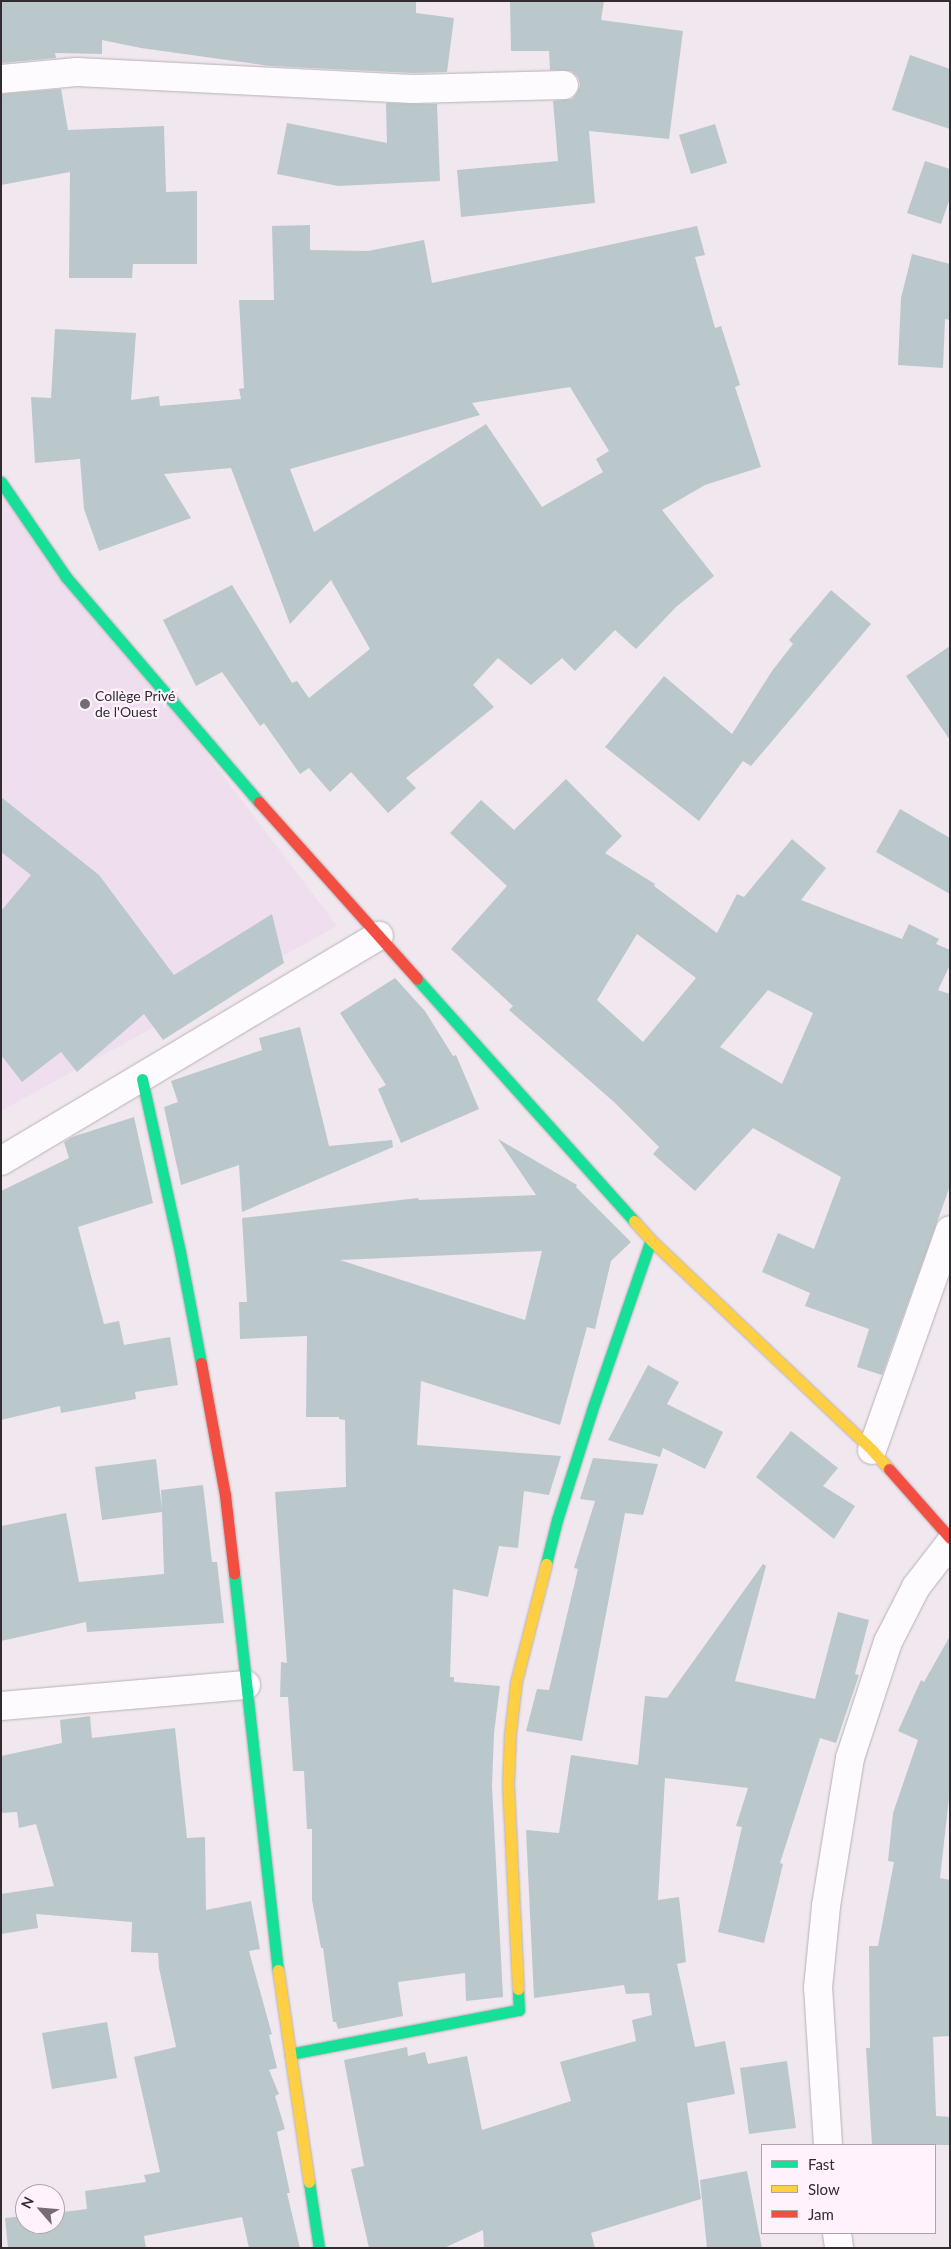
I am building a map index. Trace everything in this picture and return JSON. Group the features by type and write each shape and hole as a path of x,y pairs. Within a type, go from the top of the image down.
{"street":[{"path":"1,79 78,72 413,89 564,85"},
{"path":"1,482 72,584 215,753 651,1240 872,1450 950,1538"},
{"path":"1,1161 379,936"},
{"path":"142,1078 180,1252 225,1495 276,1955 319,2248"},
{"path":"872,1450 950,1230"},
{"path":"290,2054 519,2010 508,1785 510,1734 516,1682 557,1520 592,1410 651,1240"},
{"path":"828,2144 818,1988 826,1906 850,1758 888,1642 916,1587 950,1543"},
{"path":"1,1706 246,1685"},
{"path":"838,2234 839,2248"}],"shaded area":[{"name":"Collège Privé de l'Ouest","path":"1,482 337,926 1,1111"}],"building":[{"path":"1,1 416,1 416,13 454,18 447,72 413,73 270,66 141,48 102,40 102,54 55,53 56,58 1,63"},
{"path":"510,1 604,1 601,20 683,31 669,139 589,131 595,203 461,217 457,170 558,161 553,101 572,99 580,85 578,77 571,71 550,70 549,51 511,51"},
{"path":"910,55 950,69 950,129 892,110"},
{"path":"61,89 68,130 164,126 166,192 197,191 197,264 133,264 132,278 69,278 70,172 1,185 1,94"},
{"path":"386,103 437,104 440,181 338,186 277,174 287,123 387,143"},
{"path":"715,124 727,163 691,174 679,135"},
{"path":"925,161 950,169 950,198 941,224 907,213"},
{"path":"310,225 310,250 368,251 424,240 432,283 697,226 705,255 695,257 715,328 721,326 740,385 735,387 761,467 705,485 662,510 714,576 676,607 636,649 615,630 575,671 562,658 531,685 498,658 473,685 494,707 406,778 416,788 388,813 351,772 330,792 309,768 300,774 264,723 260,726 222,672 196,686 163,620 232,585 292,683 297,681 309,698 370,649 331,580 290,624 231,468 164,474 191,518 99,551 84,509 80,459 35,463 31,397 51,398 55,329 136,333 131,400 159,396 160,406 241,399 239,389 244,388 239,300 274,300 272,226","holes":["570,387 609,451 596,459 603,472 542,507 486,424 314,532 290,469 480,415 472,403"]},
{"path":"912,254 950,264 950,320 945,319 943,368 898,365 901,298"},
{"path":"831,590 871,624 751,766 743,761 699,821 605,747 664,676 732,734 772,671 793,644 789,640"},
{"path":"950,646 950,740 906,676"},
{"path":"566,779 622,836 605,853 655,884 654,886 717,933 737,894 744,897 792,839 826,868 801,900 902,939 909,924 939,939 936,944 950,950 950,965 938,990 950,994 950,1186 882,1375 857,1367 869,1329 805,1306 810,1293 762,1272 778,1233 814,1249 841,1177 753,1128 695,1191 653,1154 659,1147 614,1102 509,1010 513,1006 451,949 507,886 450,833 481,800 514,830","holes":["637,934 696,978 643,1042 597,1000","768,990 813,1013 782,1084 720,1047"]},
{"path":"1,797 99,875 174,975 272,914 284,963 163,1040 144,1014 77,1072 61,1052 22,1082 1,1055 1,911 31,875 1,852"},
{"path":"900,809 950,838 950,894 876,852"},
{"path":"395,978 425,1011 453,1056 456,1055 479,1109 401,1143 378,1089 386,1085 340,1013"},
{"path":"300,1027 329,1146 392,1140 393,1147 242,1212 239,1165 181,1185 164,1107 178,1102 171,1081 262,1050 259,1038"},
{"path":"134,1117 153,1203 78,1227 104,1324 119,1321 124,1345 170,1337 178,1385 135,1392 136,1399 61,1413 60,1406 1,1420 1,1191 69,1158 64,1142 72,1137"},
{"path":"498,1139 577,1185 576,1187 631,1242 611,1261 595,1329 587,1327 560,1425 421,1381 417,1445 561,1456 549,1495 524,1491 518,1548 499,1546 488,1597 453,1589 450,1677 454,1677 454,1682 500,1686 494,1733 492,1786 503,1997 466,2001 465,1973 398,1982 403,2016 338,2029 336,2022 333,2022 323,1948 321,1948 312,1900 312,1829 307,1829 304,1771 293,1771 288,1697 280,1697 281,1662 287,1663 275,1492 346,1487 345,1420 339,1419 339,1417 306,1417 307,1336 240,1339 239,1302 247,1302 242,1218 418,1198 419,1200 536,1195","holes":["542,1251 525,1320 340,1260"]},
{"path":"648,1365 679,1382 667,1404 723,1432 705,1469 663,1448 660,1457 608,1440"},
{"path":"791,1431 838,1468 823,1486 855,1506 834,1539 756,1477"},
{"path":"593,1458 658,1464 643,1515 625,1513 582,1741 526,1731 537,1689 549,1690 578,1569 574,1568 595,1501 580,1499"},
{"path":"156,1459 162,1510 161,1490 203,1485 212,1562 217,1562 224,1623 87,1632 86,1622 1,1641 1,1526 66,1513 79,1582 164,1574 162,1512 102,1520 95,1467"},
{"path":"763,1564 766,1566 735,1681 815,1699 838,1612 869,1620 855,1674 859,1675 836,1743 820,1738 780,1863 783,1864 764,1943 718,1932 742,1827 736,1826 748,1788 665,1778 658,1900 679,1897 686,1962 677,1964 695,2047 725,2041 735,2094 687,2103 701,2199 591,2233 595,2248 484,2248 483,2230 444,2248 369,2248 351,2169 364,2166 344,2060 407,2047 408,2056 425,2052 428,2064 467,2056 482,2130 571,2101 560,2062 636,2041 632,2020 652,2015 649,1993 626,1994 624,1985 534,1998 526,1830 559,1833 571,1755 638,1765 645,1696 667,1698"},
{"path":"950,1636 950,1789 940,1878 950,1880 950,2036 933,2037 936,2116 950,2117 950,2145 872,2144 866,2048 870,2048 869,1946 878,1946 894,1862 888,1861 893,1813 918,1740 898,1731 921,1680 924,1682"},
{"path":"90,1716 92,1738 175,1728 187,1838 205,1837 206,1910 251,1901 260,1949 249,1951 272,2034 269,2035 277,2068 269,2070 279,2094 275,2096 285,2129 277,2132 290,2193 287,2193 300,2248 249,2248 242,2217 144,2236 146,2248 8,2248 5,2218 15,2217 15,2234 65,2234 65,2212 87,2209 85,2191 146,2182 144,2175 160,2172 134,2057 176,2047 159,1968 158,1953 131,1952 132,1922 36,1914 38,1928 1,1934 1,1894 54,1886 36,1824 19,1828 17,1812 1,1813 1,1756 62,1743 60,1720"},
{"path":"107,2022 117,2078 52,2089 42,2033"},
{"path":"787,2061 796,2128 749,2134 740,2068"},
{"path":"747,2171 762,2248 707,2248 700,2180"}],"traffic: fast":[{"path":"1,482 66,577 259,802"},
{"path":"417,979 634,1221"},
{"path":"142,1079 180,1252 201,1363"},
{"path":"546,1564 557,1520 592,1410 651,1240"},
{"path":"234,1573 278,1970"},
{"path":"290,2054 519,2010 518,1989"},
{"path":"309,2182 319,2248"}],"traffic: slow":[{"path":"634,1221 651,1240 872,1450 889,1469"},
{"path":"518,1989 508,1785 510,1734 516,1682 546,1564"},
{"path":"278,1970 309,2182"}],"traffic: jam":[{"path":"259,802 417,979"},
{"path":"201,1363 225,1495 234,1573"},
{"path":"889,1469 950,1538"}],"place":[{"name":"Collège Privé de l'Ouest","path":"85,704"}]}
